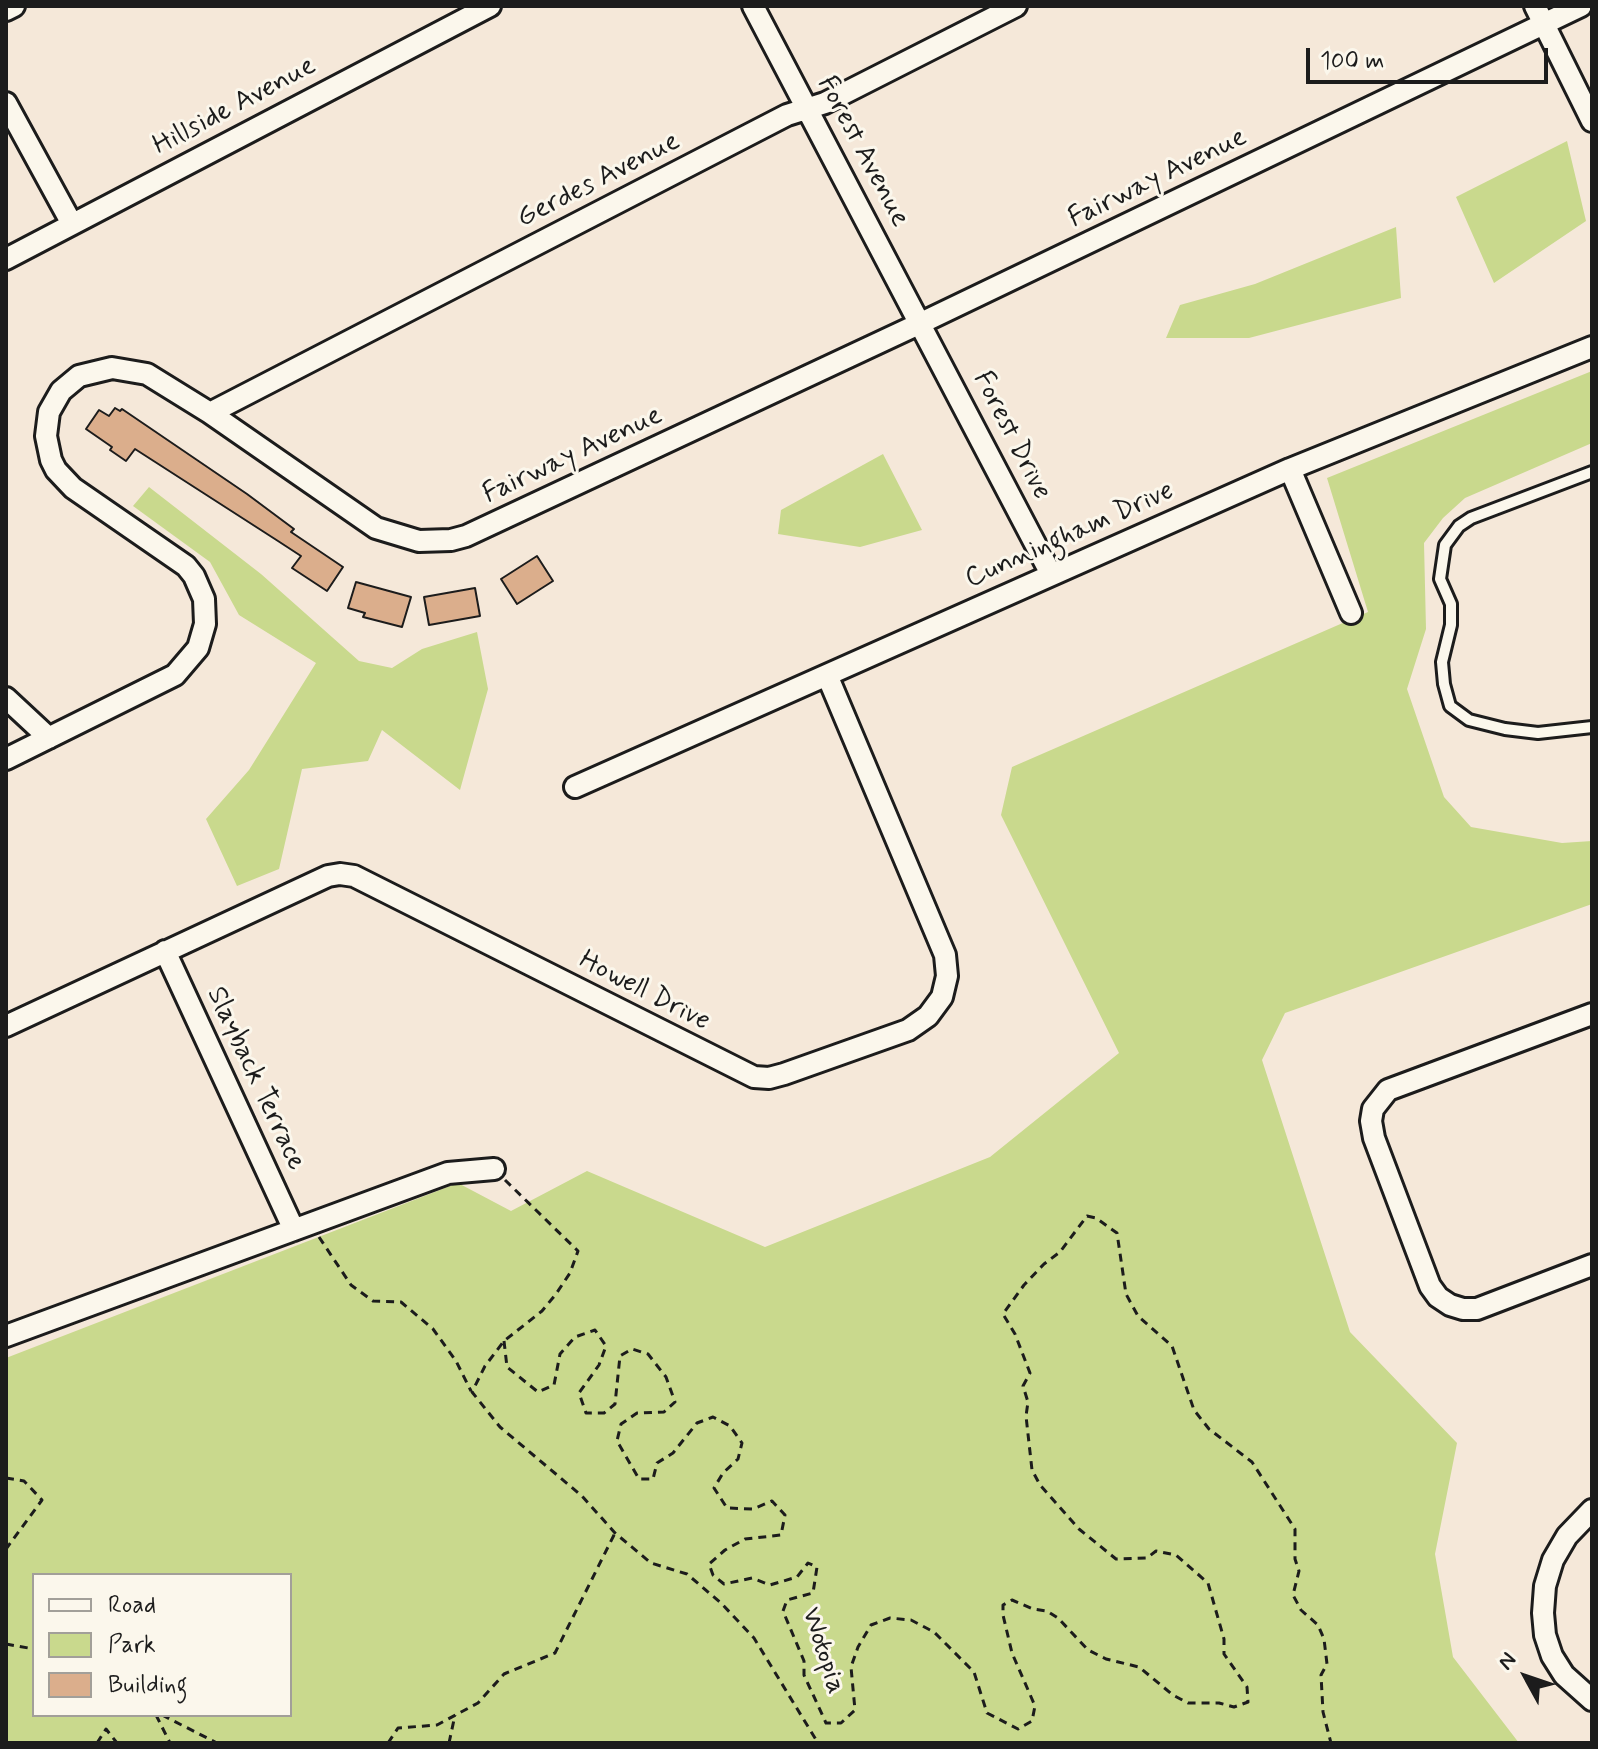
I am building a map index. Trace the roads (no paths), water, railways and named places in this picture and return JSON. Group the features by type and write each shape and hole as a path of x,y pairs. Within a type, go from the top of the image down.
{"street":[{"path":"6,10 14,6"},
{"name":"Hillside Avenue","path":"6,259 490,6"},
{"name":"Forest Avenue","path":"753,6 921,323"},
{"name":"Gerdes Avenue","path":"210,413 787,115 825,103 1016,6"},
{"name":"Fairway Avenue","path":"6,759 175,675 198,648 205,612 200,588 186,566 73,488 56,470 46,436 49,412 61,391 79,376 101,369 124,368 147,374 210,413 376,528 419,541 451,540 481,531 921,323 1540,15 1581,6"},
{"path":"1540,15 1592,121"},
{"path":"6,103 72,224"},
{"name":"Forest Drive","path":"921,323 1051,574"},
{"name":"Cunningham Drive","path":"575,787 1290,469 1592,347"},
{"path":"1290,469 1351,613"},
{"name":"Howell Drive","path":"6,1026 328,876 347,874 754,1077 769,1078 784,1074 908,1030 928,1016 942,997 947,976 945,955 827,675"},
{"path":"6,698 49,738"},
{"name":"Slayback Terrace","path":"165,951 302,1227"},
{"path":"1592,1014 1388,1090 1373,1109 1371,1121 1374,1138 1430,1286 1438,1297 1450,1305 1477,1309 1592,1265"},
{"path":"6,1336 448,1173 494,1169"},
{"path":"1592,1510 1567,1536 1553,1560 1545,1586 1543,1613 1545,1635 1552,1656 1564,1675 1592,1700"}],"lane":[{"path":"1592,472 1471,518 1459,526 1445,545 1440,579 1451,604 1451,625 1442,662 1450,706 1469,720 1505,729 1538,733 1592,727"}]}
